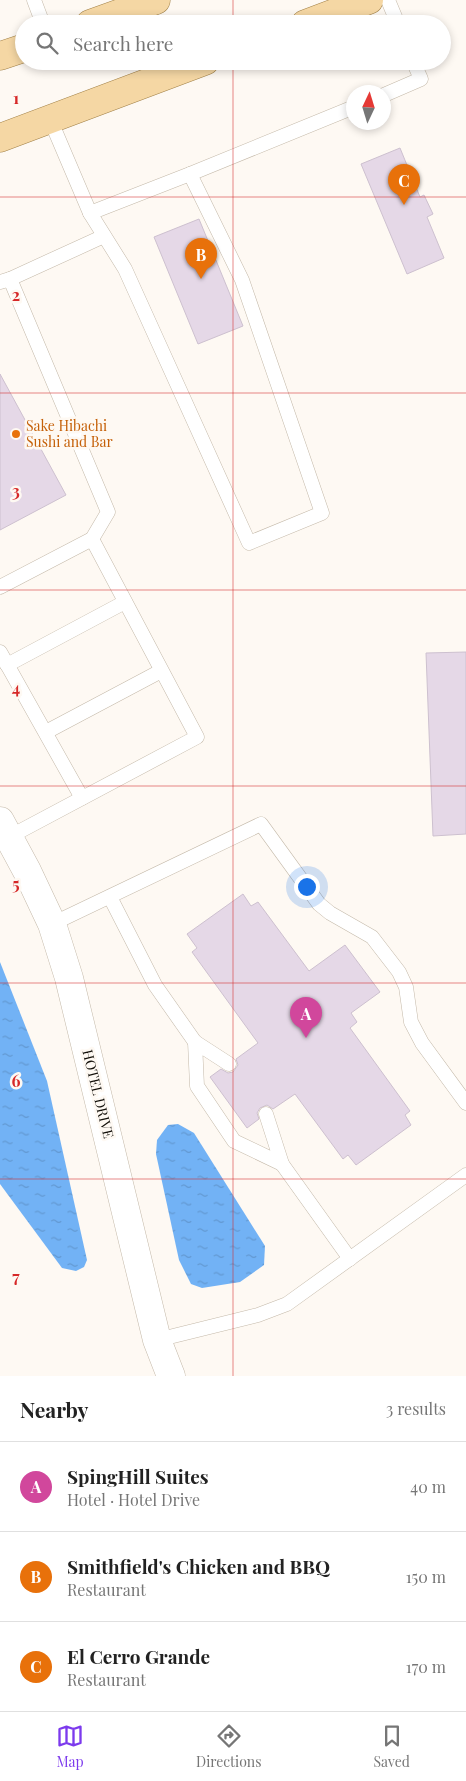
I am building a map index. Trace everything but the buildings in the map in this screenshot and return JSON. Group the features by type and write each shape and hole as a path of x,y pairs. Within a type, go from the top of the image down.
{"main road":[{"path":"115,15 156,0"},
{"path":"329,15 369,0"},
{"path":"0,56 15,51"},
{"path":"0,138 181,70"}],"street":[{"name":"HOTEL DRIVE","path":"4,829 27,871 52,924 69,978 157,1340 171,1376"}],"lane":[{"path":"34,0 40,15"},
{"path":"388,0 394,15"},
{"path":"391,91 421,79 417,70"},
{"path":"90,213 346,110"},
{"path":"50,120 90,213 125,269 249,543 322,513 242,280 190,174"},
{"path":"0,587 92,539 108,512 5,281 104,236"},
{"path":"4,829 82,798 197,737 92,539"},
{"path":"7,665 125,602"},
{"path":"0,652 82,798"},
{"path":"46,732 161,671"},
{"path":"52,924 261,824 320,904 337,918 372,936 398,972 406,988 411,1022 422,1043 466,1103"},
{"path":"110,897 155,985 195,1042 229,1064"},
{"path":"195,1042 197,1086 234,1140 282,1164"},
{"path":"266,1114 282,1164 350,1259"},
{"path":"157,1340 258,1315 287,1304 466,1176"}],"water":[{"path":"0,962 47,1081 87,1260 84,1267 76,1271 62,1268 0,1184"},
{"path":"178,1124 194,1133 265,1246 264,1265 240,1282 202,1288 191,1284 179,1260 156,1154 157,1140 168,1125"}],"place":[{"name":"El Cerro Grande","path":"404,205"},
{"name":"Smithfield's Chicken and BBQ","path":"201,279"},
{"name":"Sake Hibachi Sushi and Bar","path":"16,434"},
{"name":"SpingHill Suites","path":"306,1038"}]}
